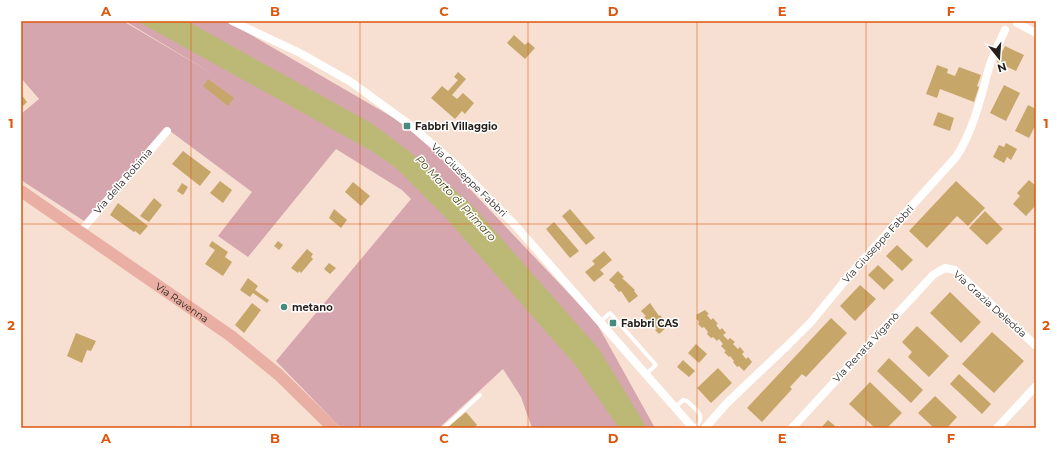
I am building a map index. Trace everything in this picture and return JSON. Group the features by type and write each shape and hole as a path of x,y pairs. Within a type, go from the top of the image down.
{"main road":[{"name":"Via Ravenna","path":"22,195 80,232 184,303 254,354 296,390 333,428"}],"street":[{"name":"Via Giuseppe Fabbri","path":"232,21 300,53 340,75 381,102 453,162 484,192 528,240 694,428"},
{"path":"1017,23 1036,33"},
{"name":"Via Giuseppe Fabbri","path":"706,428 732,399 811,322 853,271 956,158 965,142 991,64 1006,30"},
{"name":"Via della Robinia","path":"80,232 167,131"},
{"name":"Via Grazia Deledda","path":"942,269 950,268 955,270 1036,346"},
{"name":"Via Renata Viganò","path":"792,428 933,275 942,269"},
{"path":"997,428 1036,386"}],"lane":[{"path":"600,322 610,313 656,365 646,374"},
{"path":"444,428 480,395"},
{"path":"675,408 683,400 687,401 700,414 701,422 694,428"}],"shaded area":[{"path":"21,21 123,21 213,74 125,21 227,21 413,129 596,322 655,428 532,428 521,397 503,369 439,428 341,428 276,361 411,199 402,190 336,149 248,257 218,236 252,192 166,128 84,221 21,180 21,114 39,99 21,78"}],"water":[{"name":"Po Morto di Primaro","path":"137,21 187,21 371,123 410,152 472,205 599,349 647,428 619,428 576,366 447,219 395,167 368,149"}],"building":[{"path":"514,35 525,45 528,42 535,48 525,59 507,43"},
{"path":"1005,46 1024,55 1016,71 997,62"},
{"path":"937,65 948,69 947,73 955,76 959,67 981,75 974,102 940,89 937,98 926,94"},
{"path":"458,72 466,79 452,95 457,99 463,93 474,103 465,114 462,111 455,119 431,98 442,86 448,91 458,80 454,77"},
{"path":"208,79 234,98 228,106 203,86"},
{"path":"1004,85 1020,93 1006,121 990,113"},
{"path":"21,94 27,102 21,108"},
{"path":"1028,105 1036,109 1036,124 1029,138 1015,131"},
{"path":"938,112 954,118 950,131 933,125"},
{"path":"1006,143 1017,149 1011,160 1007,157 1004,163 993,157 999,145 1004,147"},
{"path":"183,151 211,172 200,186 172,164"},
{"path":"1029,180 1036,186 1036,205 1026,216 1013,204 1020,196 1017,193"},
{"path":"220,181 232,190 223,203 210,193"},
{"path":"956,181 985,208 968,226 957,216 927,248 909,231"},
{"path":"353,182 370,196 361,206 345,192"},
{"path":"182,183 188,187 183,195 177,191"},
{"path":"154,198 162,205 149,222 140,216"},
{"path":"118,203 148,226 140,235 110,215"},
{"path":"334,209 347,220 341,228 329,218"},
{"path":"570,209 595,238 586,245 562,216"},
{"path":"985,211 1003,229 987,245 969,228"},
{"path":"554,222 579,251 570,258 546,229"},
{"path":"212,241 228,252 225,257 232,262 223,276 205,264 215,250 209,246"},
{"path":"278,241 283,245 279,250 274,246"},
{"path":"897,245 913,260 902,271 886,256"},
{"path":"307,249 313,254 311,257 313,259 301,273 299,271 298,273 291,268"},
{"path":"604,251 612,260 600,270 604,274 594,282 585,272 595,264 592,261"},
{"path":"329,263 336,268 330,274 324,269"},
{"path":"878,265 894,280 884,290 868,275"},
{"path":"618,271 624,277 622,278 635,290 634,291 638,296 629,303 621,291 619,292 614,286 615,285 609,280"},
{"path":"248,278 258,286 255,290 269,300 267,303 253,293 250,297 240,290"},
{"path":"860,285 876,299 855,321 840,306"},
{"path":"950,292 981,322 961,343 930,313"},
{"path":"252,303 261,310 244,333 235,325"},
{"path":"650,303 668,326 659,334 655,330 657,329 644,317 646,316 641,311"},
{"path":"705,310 709,314 707,315 711,320 713,318 718,324 716,325 720,330 722,328 726,333 723,335 728,340 730,338 735,342 733,344 738,349 740,347 744,352 742,354 746,359 748,357 752,362 744,371 739,366 737,367 730,356 729,357 724,352 726,351 721,346 723,344 719,339 717,341 713,337 711,338 707,334 708,332 704,327 702,328 698,324 699,322 696,315"},
{"path":"831,318 847,333 806,377 802,374 790,387 792,389 762,422 747,408"},
{"path":"917,326 949,356 929,377 908,357 912,352 902,342"},
{"path":"992,332 1024,361 994,393 962,364"},
{"path":"76,333 96,341 91,351 87,350 82,363 67,356"},
{"path":"696,344 707,354 699,363 688,353"},
{"path":"889,358 923,390 911,403 877,371"},
{"path":"683,360 695,371 689,377 677,367"},
{"path":"718,368 732,383 711,403 697,388"},
{"path":"959,374 991,404 982,414 950,384"},
{"path":"870,382 902,413 887,428 875,428 849,404"},
{"path":"935,396 957,417 947,428 934,428 918,413"},
{"path":"466,412 477,425 474,428 447,428"},
{"path":"828,420 835,426 834,428 821,428"}],"place":[{"name":"Fabbri Villaggio","path":"407,126"},
{"name":"metano","path":"284,307"},
{"name":"Fabbri CAS","path":"613,323"}]}
